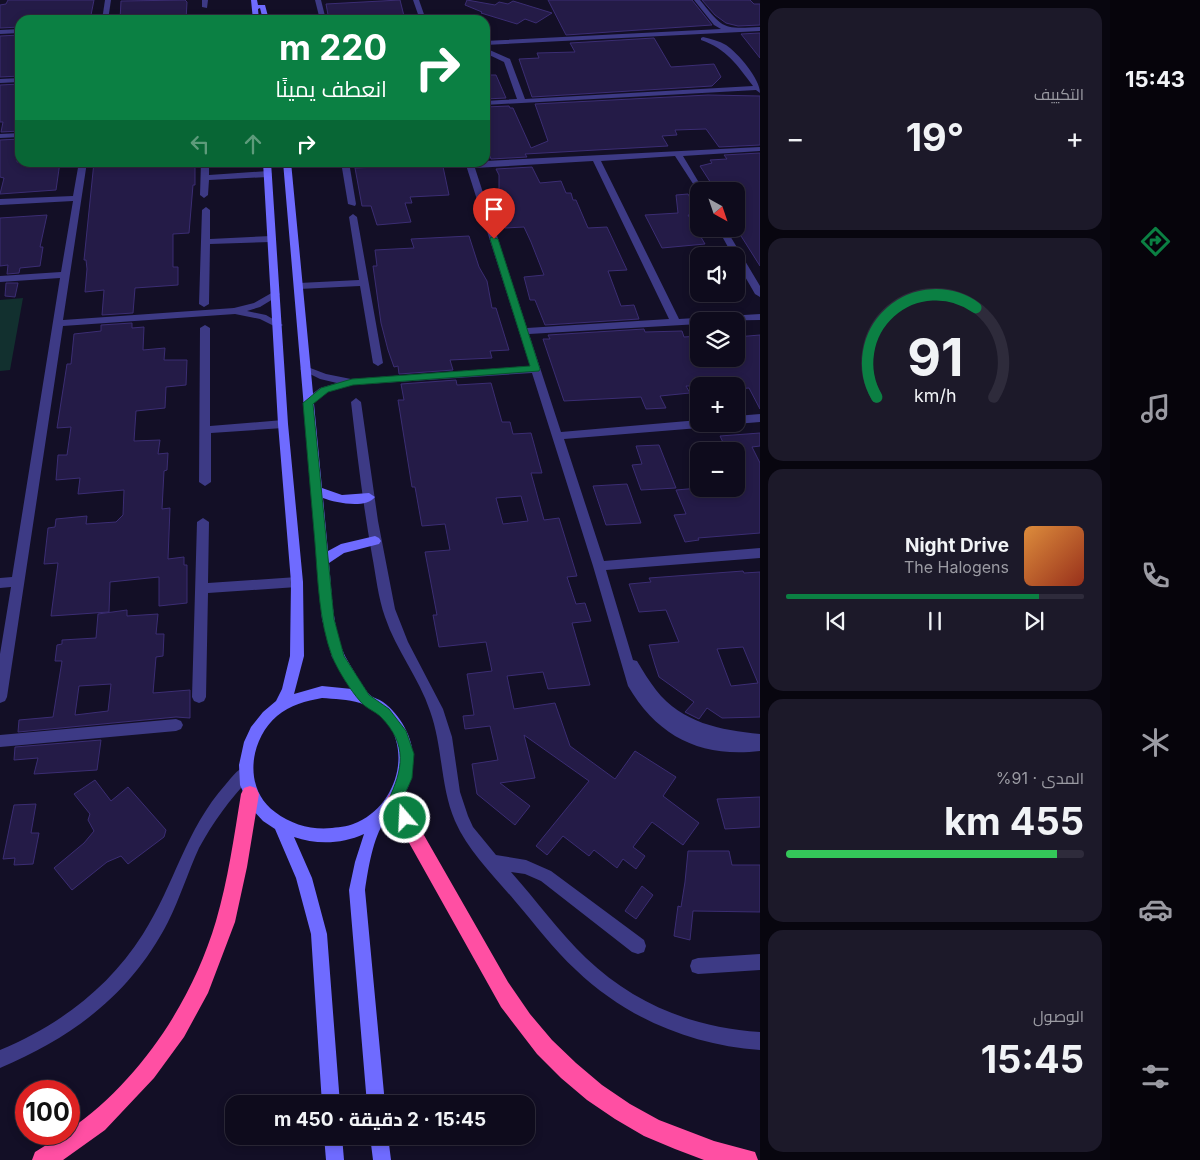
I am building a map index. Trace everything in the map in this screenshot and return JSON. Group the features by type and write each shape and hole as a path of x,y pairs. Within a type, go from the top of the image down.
{"highway":[{"path":"43,1160 69,1144 113,1109 160,1054 196,997 220,939 234,884 250,794"},
{"path":"395,801 493,975 523,1021 561,1064 607,1102 660,1133 716,1154 747,1160"}],"main road":[{"path":"270,0 272,15"},
{"path":"255,3 263,6 265,15"},
{"path":"267,167 283,424 297,582 297,656 292,680 281,706"},
{"path":"287,167 284,204 298,286 328,619 339,657 365,699"},
{"path":"268,174 274,181 284,204"},
{"path":"316,490 341,500 358,500 369,497"},
{"path":"322,561 341,549 376,541"},
{"path":"322,692 344,693 365,699 385,712 400,731 407,754 406,778 395,801 379,818 356,831 331,837 306,836 282,828 263,813 250,794 245,773 246,754 253,735 265,719 281,706 300,697 322,692"},
{"path":"375,1095 357,890 363,857 379,818"},
{"path":"282,828 304,878 319,934 330,1095"},
{"path":"334,1145 335,1160"},
{"path":"380,1145 382,1160"}],"street":[{"path":"106,15 108,0"},
{"path":"318,0 322,15"},
{"path":"421,15 416,0 423,0"},
{"path":"697,0 716,24 732,31"},
{"path":"710,32 716,24"},
{"path":"490,43 760,29"},
{"path":"0,32 15,31"},
{"path":"490,50 760,37"},
{"path":"490,103 759,90 732,47 703,39"},
{"path":"490,52 509,58 522,101"},
{"path":"0,80 15,80"},
{"path":"0,136 15,135"},
{"path":"490,163 760,149"},
{"path":"678,154 695,182"},
{"path":"596,158 675,321"},
{"path":"0,697 82,167"},
{"path":"204,195 205,167"},
{"path":"346,167 352,204"},
{"path":"471,167 639,694 647,706 663,722 698,741 729,748 760,745"},
{"path":"204,178 268,174"},
{"path":"0,202 78,198"},
{"path":"204,304 206,210"},
{"path":"353,217 378,363"},
{"path":"205,242 271,238"},
{"path":"727,238 760,294"},
{"path":"0,280 66,276"},
{"path":"298,286 364,283"},
{"path":"58,323 234,311 257,305 275,294"},
{"path":"234,311 254,314 278,326"},
{"path":"523,331 760,317"},
{"path":"204,328 205,482"},
{"path":"306,369 324,377 352,382"},
{"path":"308,403 324,390 352,382 536,369"},
{"path":"356,402 369,497 387,602 394,626 430,696 441,723 454,801 468,832 581,964 624,998 647,1012 698,1032 724,1038 760,1041"},
{"path":"745,419 760,418"},
{"path":"205,430 283,424"},
{"path":"558,436 690,425"},
{"path":"199,697 203,522"},
{"path":"599,566 760,553"},
{"path":"0,583 18,582"},
{"path":"202,588 297,582"},
{"path":"626,655 654,698 664,709 686,724 727,737 760,740"},
{"path":"0,741 176,725"},
{"path":"0,1059 19,1052 58,1031 91,1007 132,964 149,940 162,916 201,830 228,791 245,773"},
{"path":"493,862 526,868 546,876 638,946"},
{"path":"698,966 760,962"}],"green space":[{"path":"23,298 10,370 0,371 0,300"}],"building":[{"path":"8,0 94,0 91,15 15,15 15,27 0,28 0,5 6,4"},
{"path":"185,0 187,2 186,15 120,15 121,1"},
{"path":"400,0 404,15 328,15 326,4"},
{"path":"467,0 495,5 499,2 508,4 513,1 552,13 536,23 525,19 517,24 481,13 465,5"},
{"path":"548,0 692,0 712,25 566,35"},
{"path":"702,0 750,0 754,4 760,4 760,25 738,26 726,23 715,15"},
{"path":"760,33 760,58 741,34"},
{"path":"15,35 15,76 0,77 0,36"},
{"path":"654,38 671,67 714,64 721,77 712,86 532,97 519,59 539,58 537,53 575,52 570,43"},
{"path":"490,75 496,75 506,98 490,99"},
{"path":"15,84 15,131 1,132 3,122 0,122 0,85"},
{"path":"708,95 760,96 760,145 719,147 706,129 675,130 677,135 662,136 668,146 525,154 527,157 491,159 490,107 509,106 513,108 531,148 548,141 535,104"},
{"path":"15,139 15,167 59,167 56,190 0,194 4,178 0,177 0,140"},
{"path":"760,153 760,266 742,238 745,238 745,182 710,182 700,166 712,163 710,160 727,159 724,155"},
{"path":"93,167 195,167 195,185 193,185 189,233 173,234 173,267 178,267 178,285 135,288 133,313 102,315 104,290 85,292 87,269 86,260 84,260"},
{"path":"443,167 449,195 410,197 412,203 405,203 411,222 377,225 371,206 362,206 355,168"},
{"path":"532,167 540,183 561,181 566,193 571,193 573,200 576,200 588,228 607,227 627,270 608,271 621,306 634,305 639,319 545,325 535,300 530,300 524,277 544,275 524,227 505,228 492,190 499,189 499,175 496,169"},
{"path":"688,194 690,198 690,215 688,215 690,218 690,238 701,238 705,244 662,248 645,215 678,213 676,195"},
{"path":"47,215 40,247 43,247 40,266 20,268 19,273 7,274 8,265 0,266 0,218"},
{"path":"469,236 479,267 487,281 492,308 496,308 509,350 490,351 492,358 450,360 453,370 399,374 398,366 394,367 388,350 381,323 373,266 377,266 375,250 414,248 411,239"},
{"path":"6,283 18,283 15,297 5,296"},
{"path":"132,323 132,328 144,327 143,350 165,348 164,360 187,360 186,385 166,387 165,408 136,411 134,441 160,440 158,454 168,453 167,470 164,471 162,509 170,508 168,559 184,557 184,565 187,565 187,603 159,606 159,577 110,582 109,612 51,616 58,563 44,564 48,528 55,527 56,519 87,516 86,524 116,522 123,515 124,490 78,494 80,478 56,480 58,455 67,455 71,427 57,428 67,364 71,364 74,334 101,331 101,325"},
{"path":"644,329 645,332 682,331 684,337 690,337 690,367 745,367 745,336 760,335 760,409 749,388 745,388 745,377 690,377 690,386 686,386 690,393 660,396 666,408 646,409 641,397 564,401 543,339 550,339 548,335"},
{"path":"456,380 457,385 491,383 502,422 510,422 513,434 531,433 542,473 531,473 544,520 559,518 577,576 567,577 576,604 585,603 591,621 572,623 590,685 548,689 543,672 507,676 514,709 555,703 570,746 615,779 635,751 676,777 663,796 699,823 683,845 652,822 633,847 645,856 636,869 623,859 617,868 594,850 589,856 563,836 547,855 536,846 589,781 524,735 535,778 500,783 530,806 515,825 477,794 472,764 498,760 490,726 465,729 463,716 474,715 467,674 492,671 486,642 439,647 433,615 437,615 425,552 450,550 445,524 422,526 415,487 412,487 398,400 404,400 401,384","holes":["521,496 528,521 503,524 496,498"]},
{"path":"760,433 760,446 752,447 760,463 760,533 698,538 699,540 685,542 674,515 686,514 676,490 690,489 690,497 745,497 745,442 723,442 720,436"},
{"path":"659,445 676,488 641,490 632,465 642,464 636,446"},
{"path":"627,484 641,523 606,525 593,486"},
{"path":"743,571 744,573 760,572 760,717 722,718 707,708 699,719 685,712 694,702 659,677 649,645 679,642 666,610 639,612 629,584 651,582 649,578","holes":["743,647 758,683 731,686 717,649"]},
{"path":"127,610 127,616 158,614 156,634 164,634 163,656 156,657 153,693 190,690 190,718 176,717 18,732 19,720 53,717 62,661 55,661 57,645 62,644 62,640 96,638 98,614","holes":["111,684 108,711 75,715 79,686"]},
{"path":"101,740 97,770 34,774 38,758 14,760 15,747"},
{"path":"95,780 111,801 128,787 166,830 164,837 128,864 121,856 107,862 72,890 54,868 84,843 94,831 88,820 90,814 74,794"},
{"path":"760,797 760,827 725,829 717,799"},
{"path":"36,804 31,833 39,833 33,864 14,865 15,858 3,859 14,805"},
{"path":"688,851 729,851 732,865 760,865 760,912 693,911 690,940 674,936 678,906 681,907"},
{"path":"642,886 653,895 636,919 625,911"}],"route":[{"path":"405,818 395,801 406,778 407,754 400,731 385,712 365,699 350,679 332,637 328,619 322,561 308,403 324,390 352,382 536,369 494,239"}]}
